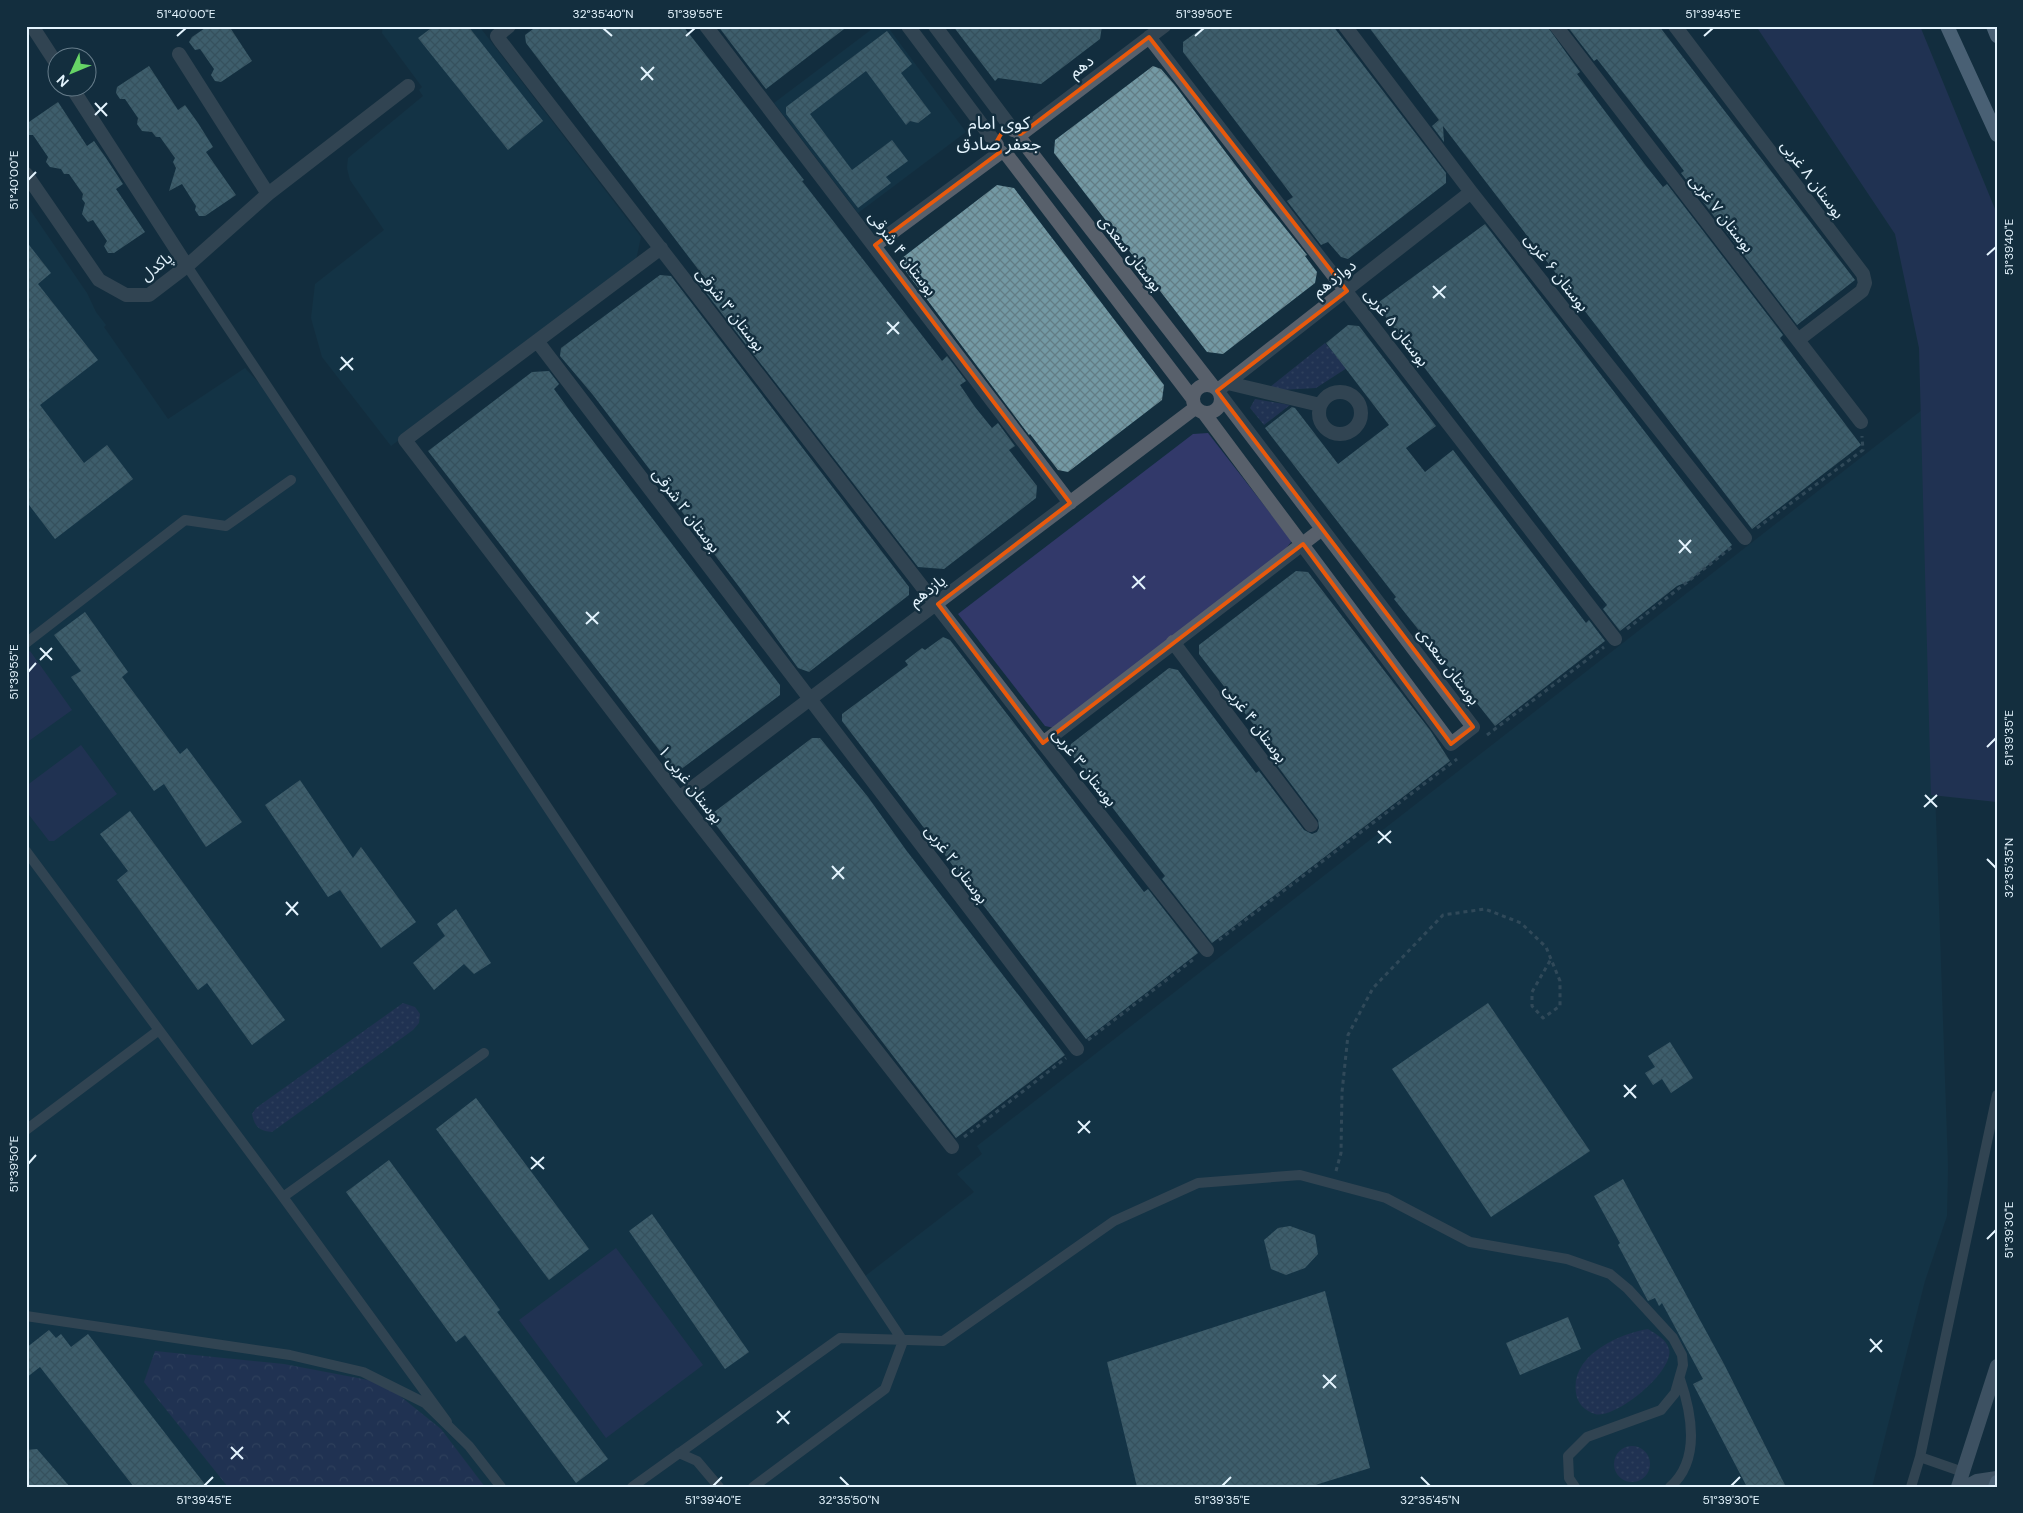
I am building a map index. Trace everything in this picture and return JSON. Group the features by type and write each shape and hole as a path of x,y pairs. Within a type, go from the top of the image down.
{"highway":[{"path":"1947,26 1997,135"},
{"path":"1993,26 1997,36"},
{"path":"1995,1487 1997,1482"}],"main road":[{"path":"1958,1487 1995,1386 1997,1366"},
{"path":"1966,1487 1977,1481 1997,1478"}],"street":[{"path":"32,26 48,51"},
{"name":"بوستان ۳ شرقی","path":"509,26 497,36 938,604"},
{"name":"بوستان ۴ شرقی","path":"706,26 1070,503"},
{"name":"بوستان سعدی","path":"908,26 1001,151 1303,544 1451,744 1473,727 1322,529 1220,388 1018,136 935,26"},
{"name":"دهم","path":"1018,136 1164,26"},
{"name":"بوستان ۶ غربی","path":"1345,26 1471,192 1745,538"},
{"name":"بوستان ۷ غربی","path":"1556,26 1861,422"},
{"name":"بوستان ۸ غربی","path":"1675,26 1863,274 1865,283 1862,291 1798,340"},
{"name":"بوستان ۵ غربی","path":"1149,37 1614,639"},
{"path":"179,54 268,194"},
{"path":"187,266 268,194 408,86"},
{"name":"پاکدل","path":"26,174 99,280 126,295 148,295 187,266 78,98"},
{"path":"875,245 1001,151 1018,153 1018,136 1001,134 1001,151"},
{"name":"دوازدهم","path":"1220,388 1347,291 1471,192"},
{"path":"536,341 661,248"},
{"name":"بوستان غربی ۱","path":"536,341 405,440 679,798 952,1147"},
{"name":"بوستان ۲ شرقی","path":"536,341 810,700"},
{"path":"1220,388 1218,409 1197,407 1199,387 1220,388 1320,405"},
{"name":"یازدهم","path":"679,798 1197,407"},
{"path":"1043,743 1322,529"},
{"name":"بوستان ۳ غربی","path":"938,604 1043,743 1207,950"},
{"name":"بوستان ۴ غربی","path":"1173,642 1311,825"},
{"name":"بوستان ۲ غربی","path":"810,700 1077,1049"}],"lane":[{"path":"187,266 903,1341"},
{"path":"26,642 185,520 226,526 292,480"},
{"path":"26,851 283,1197 447,1422 502,1487"},
{"path":"26,1130 159,1030"},
{"path":"283,1197 484,1053"},
{"path":"1911,1487 1920,1457 1997,1095"},
{"path":"632,1487 840,1338 943,1341 1114,1221 1198,1182 1300,1175 1386,1198 1470,1242 1568,1259 1610,1274 1628,1289 1673,1338 1682,1354 1683,1365 1675,1393 1661,1410 1587,1437 1568,1456 1569,1478 1575,1487"},
{"path":"26,1316 290,1355 337,1364 363,1372 410,1396 425,1404 447,1422"},
{"path":"753,1487 885,1389 903,1341"},
{"path":"1670,1487 1681,1478 1689,1459 1691,1430 1688,1402 1680,1379"},
{"path":"679,1453 697,1461 719,1487"},
{"path":"1920,1457 1963,1472"}],"path":[{"path":"1480,740 1863,450"},
{"path":"952,1147 1459,757"},
{"path":"1332,1183 1341,1154 1342,1092 1348,1035 1373,988 1415,943 1443,915 1485,909 1522,923 1546,947 1551,959 1560,981 1560,1006 1543,1018 1532,1006 1532,992 1551,959"}],"highlighted area":[{"path":"1149,37 1347,291 1217,391 1473,727 1451,744 1303,544 1043,743 938,604 1070,503 875,245 1000,152 997,141 1001,134 1009,130 1021,134"}],"shaded area":[{"path":"383,26 479,26 641,237 636,260 391,446 322,357 311,318 315,284 384,230 350,180 347,168 348,158 423,96 419,90 422,87 382,33"},
{"path":"876,26 887,26 966,132 858,213 774,103"},
{"path":"26,204 87,293 96,312 106,325 104,327 168,419 245,368 279,404 860,1280 974,1192 957,1174 982,1154 977,1146 1922,410 1948,1167 1947,1216 1925,1281 1872,1487 26,1487"}],"green space":[{"path":"1756,26 1920,26 1995,209 1997,218 1997,802 1931,795 1919,348 1895,234"},
{"path":"1325,343 1347,368 1316,388 1265,391"},
{"path":"1255,399 1290,405 1264,425 1250,408"},
{"path":"1208,433 1292,541 1283,552 1054,728 1045,726 958,614 1193,434"},
{"path":"30,651 72,710 26,743 26,654"},
{"path":"81,745 117,794 54,841 49,841 26,811 26,786"},
{"path":"403,1003 415,1007 420,1014 419,1023 413,1030 272,1132 264,1131 256,1125 252,1114 256,1108"},
{"path":"616,1248 703,1365 606,1438 519,1320"},
{"path":"1648,1329 1668,1345 1668,1358 1663,1369 1642,1392 1616,1409 1604,1414 1595,1414 1585,1409 1576,1393 1576,1380 1580,1368 1598,1349 1610,1342"},
{"path":"155,1351 284,1364 384,1383 441,1429 485,1487 228,1487 144,1382"},
{"path":"1632,1446 1644,1452 1650,1464 1644,1476 1632,1482 1620,1476 1614,1464 1620,1452"}],"building":[{"path":"208,26 229,26 252,61 221,82 215,81 211,75 214,69 200,49 195,50 189,42 192,37"},
{"path":"434,26 468,26 543,121 508,150 418,38"},
{"path":"537,26 683,26 804,180 802,181 942,361 947,356 966,381 960,385 975,407 992,428 998,423 1015,446 1009,450 1037,486 1036,498 944,569 918,567 696,280 707,281 526,43 525,35"},
{"path":"718,26 848,26 766,89"},
{"path":"953,26 1102,26 1100,39 1041,84 998,78 995,81"},
{"path":"1205,26 1333,26 1446,173 1446,183 1348,259 1341,257 1328,242 1321,245 1287,201 1293,197 1183,52 1183,42"},
{"path":"1368,26 1547,26 1580,72 1577,74 1646,166 1663,187 1667,184 1783,335 1780,338 1861,445 1752,529 1443,126 1444,142 1432,126 1439,120"},
{"path":"1567,26 1659,26 1855,280 1797,325 1681,173 1684,171 1668,150 1597,59 1594,61"},
{"path":"887,31 912,64 901,73 931,113 918,123 910,121 906,125 866,71 810,114 852,170 892,140 908,161 886,177 891,183 858,208 786,114 786,107"},
{"path":"149,66 178,110 185,105 198,123 213,147 206,152 236,195 205,216 199,216 195,210 196,206 182,184 169,191 176,168 173,162 175,158 160,137 156,137 152,132 142,131 137,124 138,118 125,99 120,99 116,93 117,87"},
{"path":"1153,66 1161,69 1174,84 1255,191 1307,255 1305,256 1317,272 1315,283 1223,354 1207,352 1054,153 1055,140"},
{"path":"58,102 87,146 94,141 106,158 123,184 116,189 145,232 114,253 108,253 104,246 107,241 93,220 88,222 82,214 85,203 82,199 83,194 69,174 64,174 61,169 50,167 46,162 48,157 33,135 26,135 26,124"},
{"path":"997,185 1014,188 1164,385 1162,400 1068,472 1058,470 1029,435 901,265 902,258"},
{"path":"1485,224 1732,545 1689,581 1677,586 1620,631 1603,609 1607,605 1381,311 1379,302"},
{"path":"26,241 51,273 38,284 98,360 40,405 84,463 107,445 133,479 55,539 26,501"},
{"path":"660,275 671,276 909,587 909,595 809,672 798,668 740,588 593,395 560,356 561,348"},
{"path":"1348,325 1359,326 1436,426 1406,448 1425,472 1453,450 1586,623 1589,620 1605,641 1495,726 1394,599 1396,597 1265,428 1292,407 1295,408 1338,464 1389,425 1326,343"},
{"path":"549,371 559,384 554,389 570,411 780,685 780,695 680,770 673,768 428,451 532,372"},
{"path":"1296,571 1308,572 1430,730 1450,761 1212,943 1162,879 1165,876 1069,751 1071,744 1169,668 1178,670 1256,773 1259,771 1304,830 1312,834 1317,832 1319,828 1318,820 1273,760 1278,756 1199,654 1199,645"},
{"path":"85,612 128,672 122,677 180,754 187,748 242,822 206,847 164,784 154,791 71,677 81,671 54,635"},
{"path":"943,637 950,640 1144,892 1148,889 1198,953 1086,1039 842,721 842,714 908,665 905,661 922,648 925,650"},
{"path":"812,738 820,738 868,797 906,850 1065,1055 956,1138 709,816"},
{"path":"300,780 353,858 361,847 416,922 381,948 340,890 328,897 265,805"},
{"path":"130,811 285,1020 252,1045 207,983 198,990 117,880 128,871 100,834"},
{"path":"456,909 491,963 474,974 464,964 434,990 413,963 445,936 437,924"},
{"path":"1488,1003 1590,1151 1491,1217 1392,1069"},
{"path":"1670,1042 1693,1078 1671,1093 1662,1079 1653,1085 1645,1073 1655,1067 1648,1056"},
{"path":"476,1098 589,1249 549,1280 436,1129"},
{"path":"389,1160 500,1310 497,1312 608,1459 576,1483 465,1335 456,1342 346,1192"},
{"path":"1623,1179 1724,1364 1786,1487 1747,1487 1693,1384 1703,1379 1662,1303 1659,1306 1655,1298 1648,1301 1618,1245 1620,1243 1594,1196"},
{"path":"652,1214 749,1352 725,1369 629,1231"},
{"path":"1290,1226 1315,1235 1318,1254 1305,1268 1286,1275 1271,1269 1264,1240 1278,1228"},
{"path":"1325,1291 1370,1468 1309,1487 1137,1487 1107,1362"},
{"path":"1568,1317 1581,1349 1520,1375 1506,1343"},
{"path":"49,1330 56,1338 61,1334 71,1347 88,1334 207,1487 134,1487 40,1367 26,1378 26,1348"},
{"path":"37,1449 70,1487 26,1487 26,1450"}],"district":[{"name":"کوی امام جعفر صادق","path":"999,133"}]}
